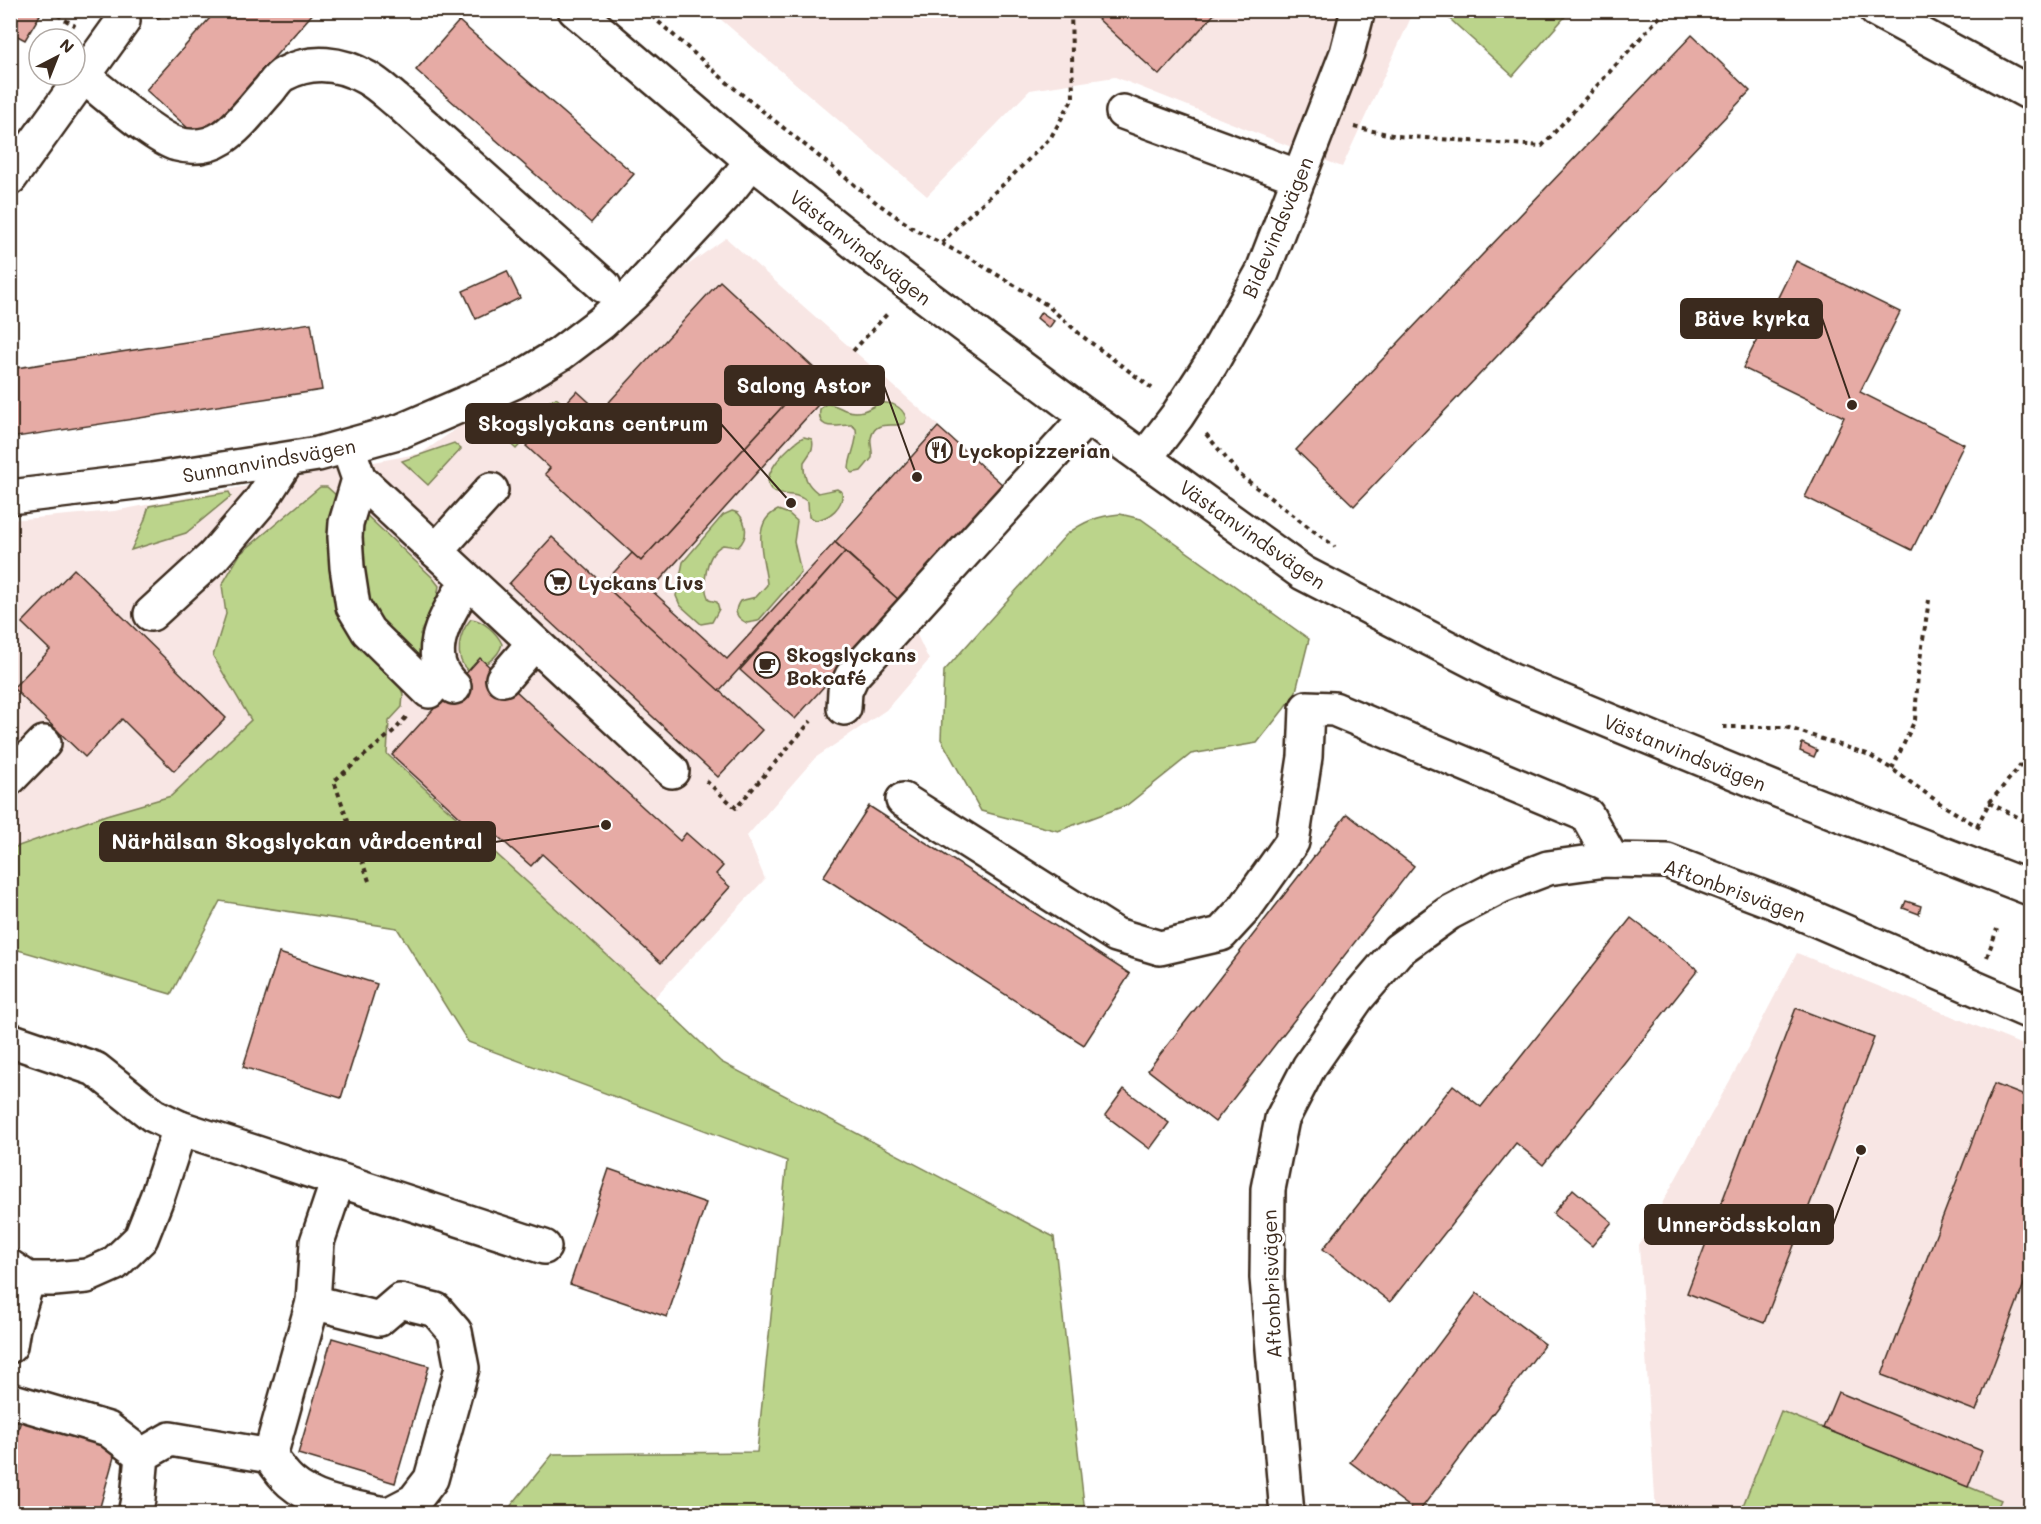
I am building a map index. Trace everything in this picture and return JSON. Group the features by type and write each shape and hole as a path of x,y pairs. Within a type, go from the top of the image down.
{"street":[{"name":"Västanvindsvägen","path":"575,10 752,161 885,266 1087,417 1303,573 1510,680 1780,791 2031,888"},
{"name":"Bidevindsvägen","path":"1145,458 1177,416 1211,364 1262,273 1347,53 1358,10"},
{"path":"1876,10 2031,93"},
{"path":"87,72 123,21"},
{"path":"87,78 158,134 174,143 194,147 212,144 227,136 283,74 312,63 337,65 367,78 396,100 604,286"},
{"path":"10,178 21,143 74,87"},
{"path":"1124,112 1299,177"},
{"name":"Sunnanvindsvägen","path":"10,497 152,480 287,460 348,447 401,431 488,394 514,382 560,354 601,323 635,292 725,195 752,161"},
{"path":"844,708 845,691 852,676 1087,417"},
{"path":"348,447 359,479 672,771"},
{"path":"151,614 213,557 260,502 287,460"},
{"path":"359,479 346,523 345,537 353,606 368,631 441,689"},
{"path":"436,551 491,490"},
{"path":"441,689 442,673 438,658 438,644 443,623 467,581"},
{"path":"503,679 534,643"},
{"path":"903,800 1116,935 1160,948 1221,934 1245,908 1292,842 1305,757 1307,708 1334,709 1587,815 1612,860"},
{"path":"10,778 44,743"},
{"name":"Aftonbrisvägen","path":"1287,1514 1267,1278 1268,1189 1282,1119 1309,1067 1357,998 1398,950 1449,913 1501,886 1548,868 1612,860 1668,861 1785,906 2031,1012"},
{"path":"10,1040 95,1069 153,1115 180,1128 544,1247"},
{"path":"11,1334 20,1273 54,1280 87,1276 114,1264 141,1238 180,1128"},
{"path":"270,1456 313,1302 317,1242 338,1180"},
{"path":"142,1455 170,1439 270,1456 289,1481 306,1493 339,1504 387,1514 414,1501 430,1479 462,1368 455,1332 436,1310 400,1301 379,1319 313,1302"},
{"path":"10,1400 108,1429 142,1455"},
{"path":"135,1514 142,1455"}],"path":[{"path":"645,10 729,84 877,203 914,229 973,260 1047,304 1082,336 1155,391 1177,416 1204,430 1240,475 1340,550"},
{"path":"942,243 1051,137 1073,98 1071,10"},
{"path":"1321,120 1397,136 1542,146 1666,10"},
{"path":"853,351 888,312"},
{"path":"1892,769 1915,720 1918,673 1929,600"},
{"path":"369,880 334,781 441,689"},
{"path":"1713,724 1724,727 1786,727 1866,754 1986,833"},
{"path":"672,771 692,767 736,808 797,738"},
{"path":"1977,826 1989,803 2026,759"},
{"path":"1989,803 2031,823"}],"shaded area":[{"path":"711,11 1414,11 1342,167 1115,77 1030,90 927,196"},
{"path":"726,238 938,425 833,542 902,604 929,660 886,710 815,758 747,836 765,879 654,998 478,839 11,880 11,520 114,511 422,453"},
{"path":"1797,953 2030,1048 2030,1513 1656,1513 1639,1245 1744,1055"}],"green space":[{"path":"1441,11 1570,11 1513,76"},
{"path":"556,398 560,401 516,449 493,428"},
{"path":"879,403 896,406 902,410 906,418 900,425 885,425 876,428 871,438 872,458 861,471 852,473 849,464 857,434 856,429 852,425 825,425 820,417 820,409 829,404 859,412"},
{"path":"804,437 812,439 813,443 804,462 804,472 808,483 818,493 837,489 842,492 841,502 835,511 816,520 809,517 808,502 803,498 776,493 769,485 769,478 777,461"},
{"path":"454,443 461,449 428,485 402,461"},
{"path":"320,487 327,487 337,496 333,519 403,694 402,707 389,721 387,754 721,1062 1054,1237 1085,1513 505,1513 553,1454 757,1452 787,1161 468,1042 397,928 220,901 171,994 11,948 10,849 106,815 171,796 251,720 213,656 226,614 222,585 240,554"},
{"path":"229,492 231,496 186,533 131,550 149,506"},
{"path":"778,510 789,514 797,521 794,542 801,572 758,621 747,623 740,619 736,611 740,601 756,597 767,585 761,533 763,524"},
{"path":"732,511 738,513 745,526 744,539 738,547 723,545 717,549 709,562 705,586 709,600 717,602 719,609 712,622 701,624 680,605 676,596 683,562 723,515"},
{"path":"363,512 439,586 437,597 420,634 464,675 448,694 392,637 369,604 361,586 357,568 357,548"},
{"path":"1120,514 1141,519 1309,639 1295,695 1257,743 1191,754 1127,805 1058,831 981,811 941,739 944,671 1066,535 1092,520"},
{"path":"471,619 489,628 502,644 493,658 468,671 461,660 459,646 463,632"},
{"path":"1781,1411 2001,1500 1995,1513 1740,1513"}],"building":[{"path":"10,10 32,10 40,15 33,27 27,27 25,40 10,32"},
{"path":"217,10 316,10 201,140 146,90"},
{"path":"1102,10 1218,10 1159,75 1096,17"},
{"path":"459,21 634,174 591,223 416,70"},
{"path":"1692,35 1750,91 1354,506 1296,450"},
{"path":"1796,261 1900,312 1860,392 1964,444 1912,550 1805,497 1844,417 1743,368"},
{"path":"507,271 520,298 476,319 463,291"},
{"path":"720,281 816,370 641,561 545,474 550,468 526,446 577,391 600,412"},
{"path":"1041,312 1054,321 1049,328 1037,318"},
{"path":"311,323 322,390 10,438 10,369"},
{"path":"816,370 835,386 651,590 727,659 835,542 845,552 719,691 603,584 632,553 641,561"},
{"path":"938,427 1003,485 900,601 835,542"},
{"path":"552,537 762,730 718,777 509,584"},
{"path":"845,552 900,601 795,719 740,670"},
{"path":"74,569 226,718 174,771 122,719 85,757 13,688 50,650 22,623"},
{"path":"480,658 680,841 686,833 723,866 716,874 730,887 661,963 542,854 531,866 484,824 476,832 392,755"},
{"path":"1802,743 1817,750 1814,757 1800,751"},
{"path":"869,806 1130,974 1084,1045 823,877"},
{"path":"1347,814 1414,866 1215,1122 1148,1070"},
{"path":"1906,901 1921,906 1919,914 1903,908"},
{"path":"1631,918 1698,970 1543,1165 1516,1143 1390,1302 1323,1249 1453,1085 1481,1107"},
{"path":"279,953 377,984 341,1098 243,1067"},
{"path":"1796,1008 1874,1038 1764,1323 1687,1293"},
{"path":"1994,1084 2030,1098 2030,1268 1976,1411 1882,1375"},
{"path":"1124,1089 1169,1123 1150,1149 1105,1115"},
{"path":"609,1169 706,1203 667,1317 570,1284"},
{"path":"1573,1189 1612,1222 1592,1246 1553,1214"},
{"path":"1477,1293 1545,1344 1418,1513 1350,1462"},
{"path":"332,1338 429,1366 395,1483 298,1454"},
{"path":"1838,1392 1982,1451 1968,1487 1823,1428"},
{"path":"23,1413 119,1439 98,1514 10,1514 10,1458"}],"place":[{"name":"Bäve kyrka","path":"1852,405"},
{"name":"Lyckopizzerian","path":"939,450"},
{"name":"Salong Astor","path":"917,477"},
{"name":"Skogslyckans centrum","path":"791,503"},
{"name":"Lyckans Livs","path":"558,582"},
{"name":"Skogslyckans Bokcafé","path":"767,665"},
{"name":"Närhälsan Skogslyckan vårdcentral","path":"606,825"},
{"name":"Unnerödsskolan","path":"1861,1150"}]}
